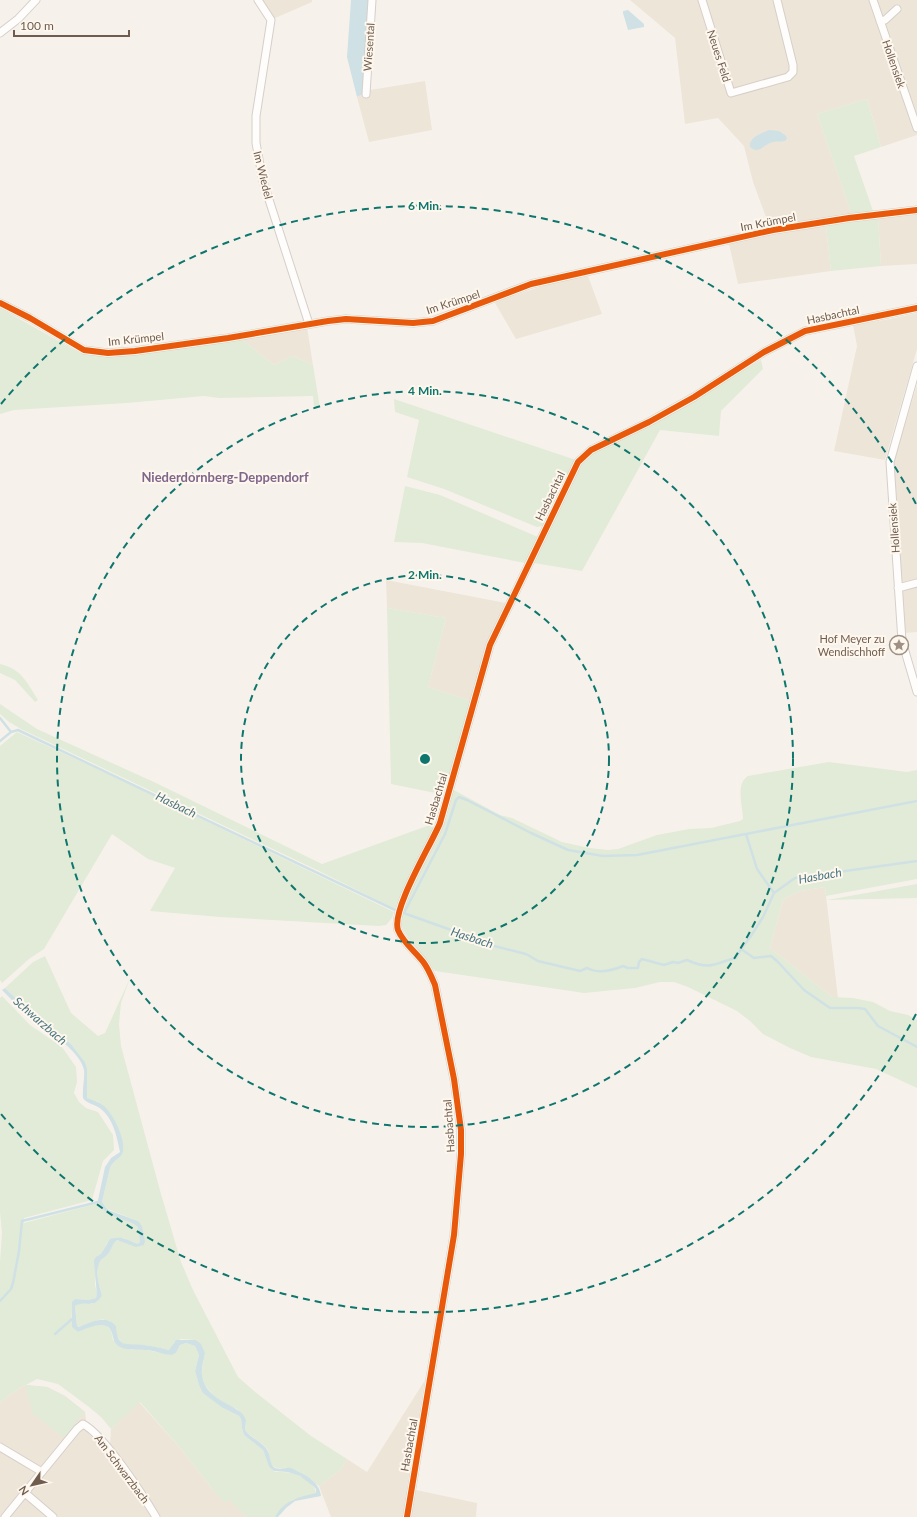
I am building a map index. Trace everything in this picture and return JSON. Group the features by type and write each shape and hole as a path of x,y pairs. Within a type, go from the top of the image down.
{"street":[{"path":"0,33 18,19 36,0"},
{"name":"Im Wiedel","path":"258,0 271,20 256,116 258,161 263,181 309,324"},
{"name":"Wiesental","path":"366,94 372,0"},
{"name":"Neues Feld","path":"702,0 731,93 788,77 792,72 793,65 777,0"},
{"name":"Hollensiek","path":"873,0 917,128"},
{"path":"880,21 885,20 897,9"},
{"name":"Im Krümpel","path":"0,304 30,318 84,350 108,353 135,351 228,338 346,319 413,323 433,321 531,284 773,230 849,218 917,210"},
{"name":"Hasbachtal","path":"407,1517 454,1235 461,1154 461,1130 454,1079 435,985 430,971 410,947 398,929 399,911 415,874 435,837 440,823 490,645 578,462 591,450 649,422 694,397 764,352 804,331 917,308"},
{"name":"Hollensiek","path":"917,366 890,462 902,646 917,692"},
{"path":"898,588 917,583"},
{"name":"Am Schwarzbach","path":"42,1472 77,1429 83,1424 90,1428 106,1445 126,1471 156,1517"},
{"path":"0,1448 42,1472 5,1517"},
{"path":"25,1493 53,1517"}],"shaded area":[{"path":"261,0 312,0 312,2 273,19"},
{"path":"630,0 917,0 917,135 881,147 867,99 817,114 852,215 770,228 753,182 744,146 718,118 685,124 675,38"},
{"path":"425,81 432,130 369,142 357,97 370,90"},
{"path":"917,213 917,264 881,266 878,218"},
{"path":"826,226 831,271 738,284 729,244 774,234"},
{"path":"588,276 602,314 516,339 495,303 513,294 515,295 558,281"},
{"path":"917,313 917,349 885,460 834,451 857,346 853,325"},
{"path":"307,327 313,365 293,356 274,365 241,339"},
{"path":"917,385 917,632 905,633 894,460"},
{"path":"386,580 506,603 487,643 471,701 428,687 446,618 387,608"},
{"path":"825,887 838,998 832,997 770,948 783,899 800,891"},
{"path":"425,1380 407,1488 477,1503 476,1517 331,1517 319,1486 341,1469 347,1459 367,1472"},
{"path":"25,1385 47,1387 65,1396 85,1412 88,1433 121,1472 151,1517 0,1517 0,1403"},
{"path":"139,1402 182,1450 213,1490 230,1499 246,1517 161,1517 129,1468 110,1444 111,1429"}],"green space":[{"path":"867,99 881,147 854,156 873,211 852,215 817,114"},
{"path":"878,218 881,266 831,271 826,226"},
{"path":"0,308 80,353 94,354 241,339 274,365 293,356 313,365 320,408 314,408 313,396 219,398 204,396 127,403 14,410 0,414"},
{"path":"761,360 763,369 721,411 719,436 660,430 582,571 534,563 581,464 591,453 702,394"},
{"path":"394,399 576,460 543,526 537,527 444,489 407,477 419,420 395,412"},
{"path":"405,486 440,495 538,537 525,563 422,543 394,542"},
{"path":"387,608 446,618 428,687 471,701 445,795 391,784"},
{"path":"0,664 14,669 19,673 27,682 38,700 35,702 15,680 0,673"},
{"path":"0,704 37,729 156,783 322,864 438,822 395,909 319,871 21,729 9,722 0,714"},
{"path":"17,732 121,780 394,912 392,918 386,925 379,926 220,917 150,911 175,868 148,859 112,834 44,949 29,959 2,983 0,980 0,746"},
{"path":"829,762 907,772 917,770 917,879 826,896 825,887 800,891 783,899 770,948 832,997 853,998 873,1002 890,1011 908,1015 917,1020 917,1088 876,1069 811,1057 790,1048 763,1034 737,1011 688,987 674,982 660,982 635,988 584,993 435,971 403,929 401,919 403,908 415,880 443,828 452,797 452,789 500,815 512,818 562,842 589,848 608,850 618,849 657,835 689,829 711,828 740,821 743,819 741,796 742,784 748,776"},
{"path":"917,884 917,898 827,900"},
{"path":"45,956 71,1013 98,1036 105,1033 130,978 121,1003 119,1024 121,1046 181,1262 193,1290 238,1377 311,1436 347,1459 341,1469 319,1486 304,1475 292,1469 276,1468 273,1466 266,1447 245,1430 246,1420 237,1409 224,1403 214,1396 208,1389 204,1384 202,1376 205,1353 196,1340 181,1339 174,1342 170,1350 145,1345 128,1345 122,1343 104,1319 78,1327 77,1326 75,1306 78,1304 92,1304 102,1295 97,1273 98,1268 101,1260 107,1255 114,1243 117,1240 144,1245 138,1221 108,1209 102,1202 110,1168 121,1156 123,1147 120,1133 109,1113 100,1103 87,1098 87,1068 85,1062 71,1044 29,1011 5,988 33,962"},
{"path":"2,996 30,1025 62,1047 76,1067 77,1082 74,1093 79,1102 86,1108 98,1112 113,1135 114,1150 103,1161 92,1200 24,1218 24,1223 99,1203 138,1227 140,1242 137,1244 124,1238 107,1243 96,1272 96,1298 89,1300 75,1299 72,1320 75,1327 78,1332 98,1325 106,1326 111,1331 113,1340 131,1350 146,1350 172,1355 176,1353 180,1345 186,1343 195,1346 199,1355 195,1371 199,1385 223,1408 239,1416 244,1435 263,1450 269,1467 275,1472 298,1475 314,1487 316,1493 292,1500 275,1517 246,1517 230,1500 225,1503 182,1450 140,1402 111,1429 101,1417 58,1384 37,1379 26,1385 47,1387 65,1396 85,1412 64,1438 33,1414 25,1385 0,1403 0,1262 2,1233 0,1212 0,998"}],"water":[{"path":"351,0 368,0 363,94 357,97 347,57"},
{"path":"628,10 644,24 644,27 628,30 623,11"},
{"path":"769,130 779,131 787,138 785,141 773,142 756,150 750,147 753,138"},
{"path":"5,988 29,1011 71,1044 85,1062 87,1068 87,1098 100,1103 108,1110 118,1127 123,1140 123,1152 110,1168 102,1202 108,1210 138,1221 142,1226 145,1241 144,1245 136,1247 117,1240 107,1255 101,1260 97,1273 102,1295 96,1302 79,1304 75,1306 77,1326 79,1327 98,1320 107,1320 116,1326 118,1338 121,1342 147,1345 169,1350 176,1340 196,1340 201,1344 205,1353 202,1375 210,1392 238,1410 243,1415 246,1420 245,1430 266,1448 275,1468 291,1468 310,1478 317,1486 321,1496 295,1501 278,1517 275,1517 287,1503 292,1500 316,1493 316,1489 300,1476 288,1472 274,1471 269,1467 263,1450 244,1435 239,1416 223,1408 203,1393 195,1371 199,1355 195,1346 186,1343 180,1345 176,1353 172,1355 148,1350 126,1349 117,1345 110,1329 107,1326 94,1326 78,1332 72,1327 72,1302 75,1299 89,1300 96,1298 97,1291 94,1260 101,1254 110,1239 124,1238 137,1244 140,1242 138,1227 109,1214 100,1206 98,1200 105,1167 111,1158 120,1152 114,1127 111,1121 103,1111 83,1098 84,1070 81,1063 76,1055 62,1041 20,1008 2,990"}],"waterway":[{"name":"Schwarzbach","path":"0,718 11,732"},
{"name":"Hasbach","path":"0,741 11,732 18,730 395,910 454,931 471,940 526,954 538,961 580,971 587,968 596,971 605,971 623,966 628,968 638,968 639,962 642,959 664,965 687,960 707,966 736,958 763,917 774,893 795,878 917,861"},
{"path":"404,913 445,834 456,800 459,797 568,850 603,856 637,855 917,801"},
{"path":"746,834 757,869 774,893"},
{"path":"741,949 754,958 771,956 804,990 830,1008 865,1009 878,1026 917,1047"},
{"path":"0,1301 11,1289 13,1283 19,1251 22,1221 100,1202"},
{"path":"55,1334 72,1319"}],"cycle path":[{"path":"0,303 30,318 84,350 108,353 135,351 228,338 346,319 413,323 433,321 531,284 773,230 849,218 917,210"},
{"path":"407,1517 454,1235 461,1154 461,1130 454,1079 435,985 424,963 400,935 397,921 400,908 413,877 440,823 490,645 578,462 591,450 649,422 694,397 764,352 805,331 917,308"}],"place":[{"name":"Hof Meyer zu Wendischhoff","path":"899,645"}],"district":[{"name":"Niederdornberg-Deppendorf","path":"225,477"}]}
